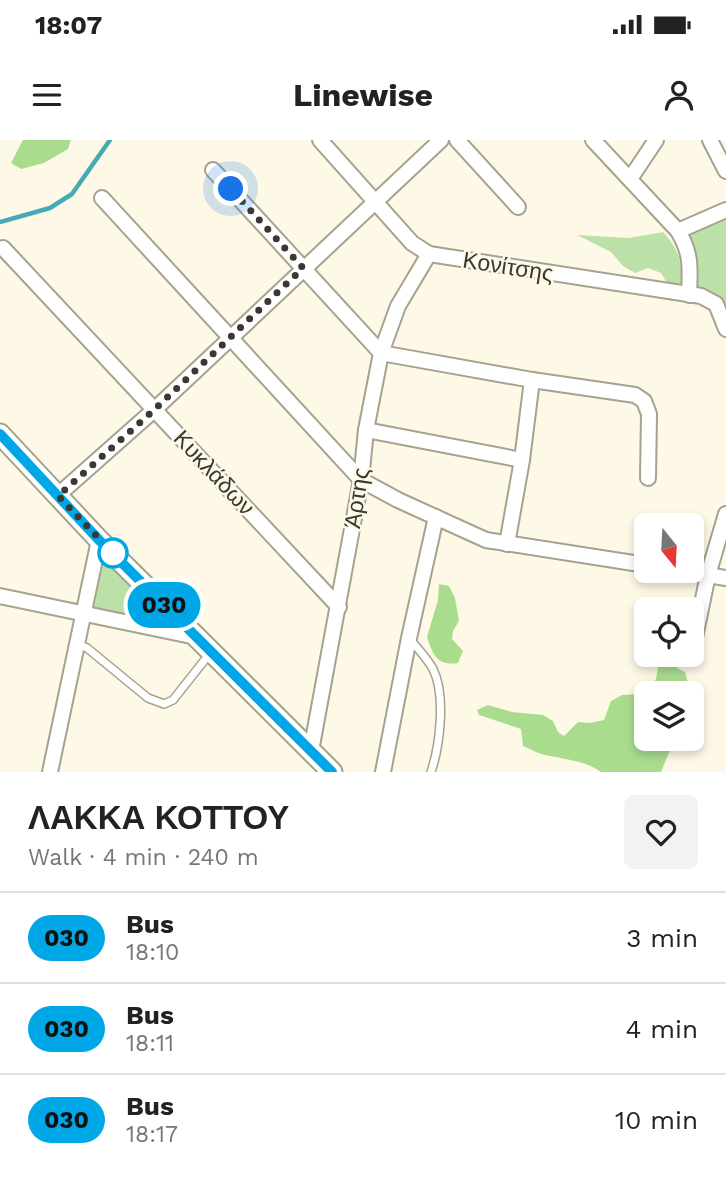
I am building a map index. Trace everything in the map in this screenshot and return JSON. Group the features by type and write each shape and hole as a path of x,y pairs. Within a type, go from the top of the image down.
{"street":[{"path":"320,140 412,243 429,254"},
{"path":"58,496 154,410 441,140"},
{"path":"457,140 518,207"},
{"path":"593,140 678,231 687,245 690,263 689,295"},
{"path":"629,180 656,140"},
{"path":"710,140 726,171"},
{"path":"213,170 381,353 532,380 618,392 640,398 649,414 648,478"},
{"path":"102,198 362,480 486,540 634,563"},
{"path":"678,231 726,210"},
{"name":"Κυκλάδων","path":"3,248 339,607"},
{"name":"Κονίτσης","path":"429,254 701,296 716,304 726,329"},
{"name":"Άρτης","path":"311,751 362,480 366,430 381,353 398,306 429,254"},
{"path":"506,544 522,460 532,380"},
{"path":"366,430 522,460"},
{"path":"0,435 99,540 332,772"},
{"path":"703,597 726,514"},
{"path":"383,772 436,517"},
{"path":"50,772 99,540"},
{"path":"704,574 726,578"},
{"path":"0,597 197,637"}],"lane":[{"path":"409,638 428,662 438,684 440,715 431,772"},
{"path":"77,644 87,648 148,698 164,704 173,700 211,651"}],"green space":[{"path":"23,140 71,140 68,149 44,163 21,169 11,163"},
{"path":"726,218 726,317 708,293 694,287 697,262 689,236"},
{"path":"663,232 673,244 678,256 681,285 667,283 661,273 648,268 635,273 623,266 611,252 577,235 629,238"},
{"path":"103,557 176,622 172,627 91,610"},
{"path":"439,584 449,586 455,598 459,621 452,639 463,651 458,663 446,663 437,658 427,637 438,600"},
{"path":"658,667 677,667 685,672 687,681 655,681"},
{"path":"634,694 634,751 670,751 661,772 601,772 583,763 540,753 523,746 521,729 479,715 477,710 488,705 512,712 543,715 553,721 558,732 564,736 578,722 604,720 611,701 622,695"}],"waterway":[{"path":"0,222 50,208 72,194 110,140"}],"bus line":[{"name":"030","path":"0,434 99,540 332,772"}],"route":[{"path":"113,553 58,496 154,410 303,268 231,189"}]}
